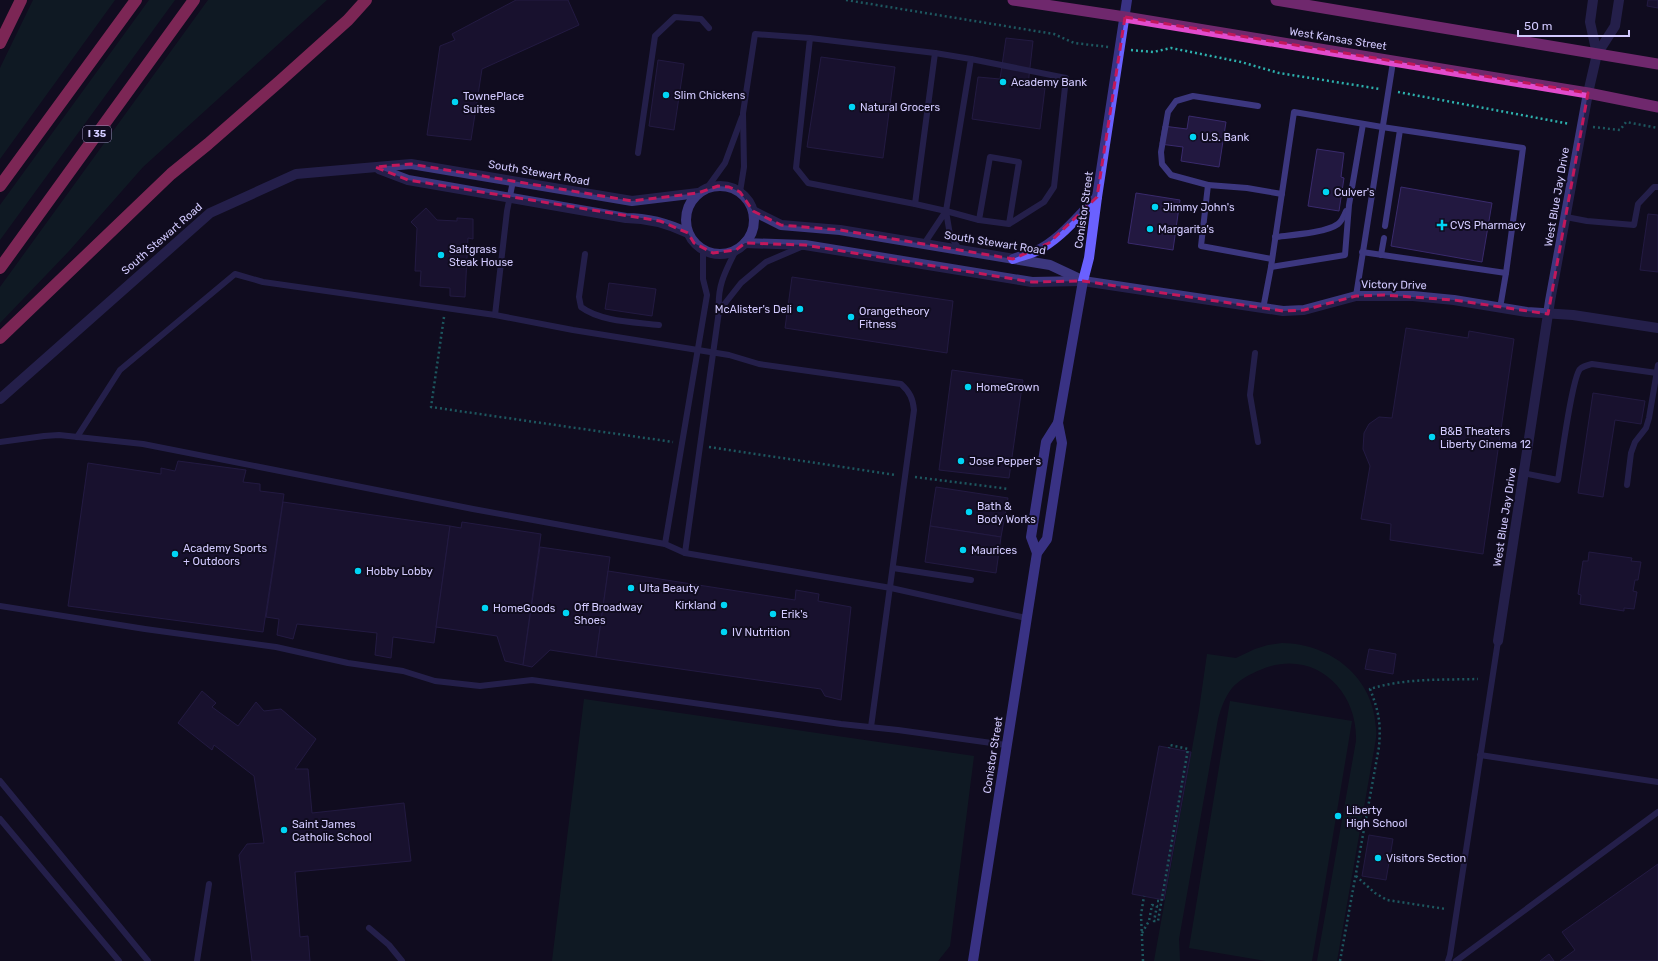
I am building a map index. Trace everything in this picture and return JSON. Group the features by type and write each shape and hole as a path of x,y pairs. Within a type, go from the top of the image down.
{"highway":[{"path":"0,43 21,0"},
{"path":"0,186 136,0"},
{"name":"I 35","path":"0,268 194,0"},
{"path":"0,338 171,174 280,81 348,20 366,0"},
{"name":"West Kansas Street","path":"1013,0 1125,17 1658,107"},
{"path":"1276,0 1658,64"}],"main road":[{"name":"Conistor Street","path":"973,961 1037,553 1047,539 1062,443 1058,423 1083,281 1089,258 1127,0"},
{"path":"1013,259 1034,252 1049,243 1066,229 1097,197"},
{"name":"Conistor Street","path":"1037,553 1030,537 1046,442 1058,423"}],"street":[{"path":"1593,0 1590,22 1597,54"},
{"path":"1597,54 1615,26 1619,0"},
{"name":"West Blue Jay Drive","path":"1498,641 1548,314 1588,94 1597,54"},
{"name":"South Stewart Road","path":"0,399 210,213 296,174 411,164 632,201 698,193"},
{"name":"South Stewart Road","path":"375,167 408,180 626,218 644,218 660,221 688,233"},
{"path":"718,186 729,187 740,192 748,200 753,211 754,222 751,233 745,243 736,250 724,254 703,250 694,243 688,233 685,223 686,212 690,202 698,193 708,188 718,186"},
{"name":"South Stewart Road","path":"753,211 781,225 840,230 1050,265 1083,281"},
{"path":"745,243 805,245 1032,282 1083,281"},
{"name":"Victory Drive","path":"1083,281 1283,311 1304,310 1356,296 1413,296 1548,314 1573,315 1658,328"}],"lane":[{"path":"638,153 655,36 675,17 701,19 709,28"},
{"path":"740,192 744,167 743,113 755,34 810,38 935,53 1066,78 1054,187 1044,202 1009,224 979,220 915,204 808,183 796,168 810,38"},
{"path":"915,204 935,53"},
{"path":"959,249 950,235 946,211 971,59"},
{"path":"1356,296 1387,90 1393,62"},
{"path":"1258,106 1193,96 1176,101 1168,112 1161,152 1162,164 1171,175 1208,185 1247,188 1282,194"},
{"path":"1263,309 1271,267 1294,112 1400,130 1523,148 1500,308"},
{"path":"708,188 725,163 743,113"},
{"path":"1271,267 1345,255 1349,205 1363,124"},
{"path":"1385,226 1400,130"},
{"path":"979,220 990,157 1020,162 1009,224"},
{"path":"495,315 513,181"},
{"path":"1208,185 1201,246 1272,259"},
{"path":"1566,217 1587,221 1634,225 1638,204 1654,187 1658,187"},
{"path":"1275,237 1327,229 1338,224 1344,218 1349,205"},
{"path":"924,244 946,211"},
{"path":"1381,255 1384,238"},
{"path":"719,311 741,283 766,262 805,245"},
{"path":"665,544 707,295 703,279 703,250"},
{"path":"685,553 719,311 718,295 725,272 736,250"},
{"path":"1362,252 1506,273"},
{"path":"585,254 580,297 581,307 589,313 606,318 659,325"},
{"path":"76,436 120,370 235,274 263,282 495,315 573,330 729,355 759,364 901,384 908,390 913,399 914,410 871,727"},
{"path":"1254,353 1250,395 1258,442"},
{"path":"1523,473 1558,480 1577,376 1580,369 1592,364 1657,373"},
{"path":"1627,485 1631,453 1635,442 1646,428 1649,418 1658,365"},
{"path":"0,442 44,436 76,436 143,444 473,509 665,544 685,553 891,588 1026,618"},
{"path":"893,568 971,580"},
{"path":"0,606 145,629 276,647 348,663 403,671 435,681 480,686 532,680 739,710 1006,745"},
{"name":"West Blue Jay Drive","path":"1448,961 1498,641"},
{"path":"1480,755 1658,782"},
{"path":"0,781 148,961"},
{"path":"1456,961 1658,812"},
{"path":"0,819 119,961"},
{"path":"197,961 209,884"},
{"path":"369,928 389,944 402,961"}],"path":[{"path":"846,0 1054,34 1074,43"},
{"path":"1153,52 1171,48 1241,62 1279,73 1387,90 1551,121"},
{"path":"1609,129 1620,130 1626,122 1658,128"},
{"path":"445,308 432,407 682,443"},
{"path":"700,445 906,476 1009,489"},
{"path":"1340,961 1379,747 1381,725 1377,707 1370,689 1387,683 1408,681 1478,679"},
{"path":"1142,933 1149,921 1152,905 1157,906 1154,921 1158,922 1188,749 1170,745 1169,748"},
{"path":"1356,876 1375,893 1387,900 1446,909"},
{"path":"1143,961 1141,915 1144,896"},
{"path":"1157,901 1162,901"}],"highlighted area":[{"path":"1125,17 1588,93 1548,314 1454,300 1384,295 1356,296 1304,310 1283,311 1083,281 1032,282 805,245 745,243 736,250 713,253 694,243 688,233 660,221 408,180 375,167 411,164 632,201 698,193 718,186 729,187 740,192 753,211 781,225 840,230 1013,259 1049,243 1097,197"}],"green space":[{"path":"33,0 115,0 0,159 0,68"},
{"path":"149,0 175,0 0,240 0,205"},
{"path":"208,0 327,0 143,167 69,251 0,323 0,287"},
{"path":"1282,643 1300,645 1317,650 1333,657 1347,667 1358,679 1367,694 1373,710 1376,740 1337,961 1317,961 1356,741 1355,722 1349,704 1340,689 1328,677 1314,668 1297,664 1279,664 1252,673 1241,680 1235,685 1225,699 1218,719 1179,939 1180,961 1154,961 1199,710 1207,654 1236,658 1255,649"},
{"path":"584,699 974,756 950,946 938,961 552,961"},
{"path":"1230,701 1352,721 1312,961 1266,961 1189,948"}],"building":[{"name":"TownePlace Suites","path":"516,0 568,0 579,25 482,69 471,140 427,135 440,46 455,40 452,34"},
{"path":"1648,0 1658,0 1658,8 1647,6"},
{"name":"Academy Bank","path":"1006,38 1033,41 1028,85 1045,88 1040,129 972,119 978,77 1000,79"},
{"name":"Natural Grocers","path":"821,57 895,67 883,158 807,147"},
{"name":"Slim Chickens","path":"658,60 684,64 674,130 649,126"},
{"name":"U.S. Bank","path":"1189,116 1226,122 1219,167 1181,161 1183,147 1160,144 1163,126 1187,129"},
{"name":"Culver's","path":"1317,149 1344,153 1341,177 1344,178 1339,211 1308,206"},
{"name":"CVS Pharmacy","path":"1401,187 1492,203 1482,262 1391,246"},
{"path":"1136,193 1180,200 1173,250 1128,243"},
{"name":"Saltgrass Steak House","path":"426,208 437,220 457,221 457,218 473,219 473,239 468,238 465,297 450,296 450,288 420,286 421,271 415,271 417,228 411,222"},
{"path":"1648,214 1658,215 1658,272 1640,270"},
{"path":"792,277 953,301 947,353 785,328"},
{"path":"609,283 656,289 652,316 605,309"},
{"name":"B&B Theaters Liberty Cinema 12","path":"1406,328 1468,338 1469,331 1514,339 1483,554 1390,540 1391,524 1361,519 1370,466 1363,449 1364,433 1369,424 1379,417 1392,418"},
{"path":"952,370 1023,380 1009,478 939,470"},
{"path":"1593,393 1645,401 1641,424 1615,420 1603,497 1578,493"},
{"name":"Academy Sports + Outdoors","path":"178,461 246,470 243,482 260,484 260,491 284,494 263,632 68,606 88,463 161,474 161,468 175,471"},
{"name":"Bath & Body Works","path":"936,487 1008,498 1001,537 930,526"},
{"name":"Hobby Lobby","path":"283,502 450,526 434,643 393,637 391,658 375,655 377,633 297,624 293,639 277,635 279,619 266,617"},
{"name":"HomeGoods","path":"462,522 541,534 523,665 505,661 497,636 436,627 450,526 461,528"},
{"name":"Maurices","path":"930,526 1001,537 996,573 925,562"},
{"name":"Off Broadway Shoes","path":"540,547 610,557 596,657 550,650 532,667 523,665"},
{"path":"1589,552 1632,558 1631,561 1641,562 1638,580 1635,580 1633,591 1637,592 1634,609 1624,608 1624,611 1580,604 1581,595 1578,594 1583,561 1588,561"},
{"name":"IV Nutrition","path":"608,571 795,600 796,590 819,594 818,601 851,607 841,700 825,696 821,689 596,657"},
{"path":"1369,649 1396,654 1393,674 1365,669"},
{"path":"202,691 216,703 212,707 238,726 256,702 264,711 281,709 316,739 295,769 308,769 312,813 404,803 411,861 295,872 300,937 308,936 310,961 252,961 239,855 247,844 264,843 254,776 214,745 212,750 178,723"},
{"path":"1159,746 1191,752 1164,900 1132,894"},
{"name":"Visitors Section","path":"1369,835 1393,839 1386,880 1362,876"},
{"path":"1658,864 1658,961 1560,961 1575,950 1562,932"},
{"path":"1549,954 1554,961 1540,961"}],"place":[{"name":"Academy Bank","path":"1003,82"},
{"name":"Slim Chickens","path":"666,95"},
{"name":"TownePlace Suites","path":"455,102"},
{"name":"Natural Grocers","path":"852,107"},
{"name":"U.S. Bank","path":"1193,137"},
{"name":"Culver's","path":"1326,192"},
{"name":"Jimmy John's","path":"1155,207"},
{"name":"CVS Pharmacy","path":"1442,225"},
{"name":"Margarita's","path":"1150,229"},
{"name":"Saltgrass Steak House","path":"441,255"},
{"name":"McAlister's Deli","path":"800,309"},
{"name":"Orangetheory Fitness","path":"851,317"},
{"name":"HomeGrown","path":"968,387"},
{"name":"B&B Theaters Liberty Cinema 12","path":"1432,437"},
{"name":"Jose Pepper's","path":"961,461"},
{"name":"Bath & Body Works","path":"969,512"},
{"name":"Maurices","path":"963,550"},
{"name":"Academy Sports + Outdoors","path":"175,554"},
{"name":"Hobby Lobby","path":"358,571"},
{"name":"Ulta Beauty","path":"631,588"},
{"name":"Kirkland","path":"724,605"},
{"name":"HomeGoods","path":"485,608"},
{"name":"Off Broadway Shoes","path":"566,613"},
{"name":"Erik's","path":"773,614"},
{"name":"IV Nutrition","path":"724,632"},
{"name":"Liberty High School","path":"1338,816"},
{"name":"Saint James Catholic School","path":"284,830"},
{"name":"Visitors Section","path":"1378,858"}]}
